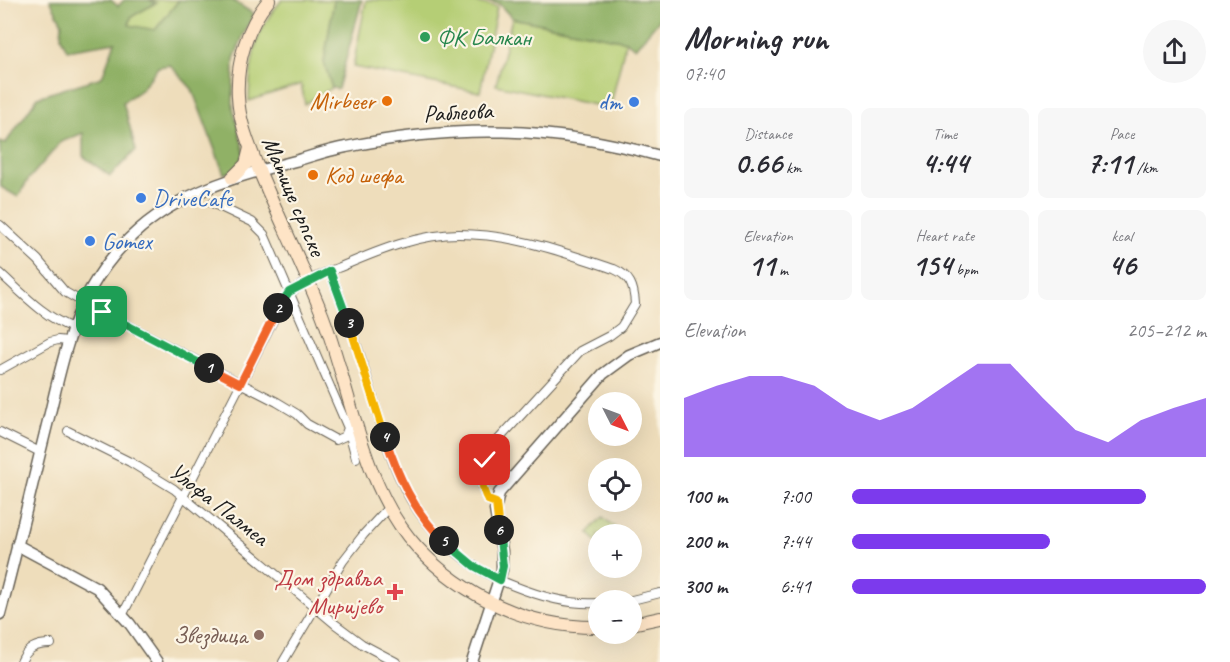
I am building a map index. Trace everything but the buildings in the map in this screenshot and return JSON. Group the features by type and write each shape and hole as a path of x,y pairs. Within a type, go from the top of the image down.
{"main road":[{"name":"Матице српске","path":"269,0 251,27 240,67 238,98 250,148 308,281 340,365 368,462 388,508 412,541 432,562 492,603 530,618 588,626"},
{"path":"232,178 246,164 250,148"},
{"path":"642,622 660,618"}],"street":[{"name":"Раблеова","path":"0,614 73,328 84,303 111,260 141,227 178,201 232,178 259,170 345,147 424,134 480,130 531,132 583,138 660,156"},
{"path":"212,203 259,227 268,242 348,428 356,458"},
{"path":"0,225 34,256 65,292 84,303"},
{"path":"123,614 278,308 289,292 330,271 375,252 404,243 433,236 457,234 507,238 549,247 614,269 624,273 631,282 635,304 621,327 580,351 488,454 483,468 483,485 488,500 496,503"},
{"path":"330,271 354,335 384,434 402,483 432,529 474,566 500,580 538,595 588,602"},
{"path":"0,273 53,318 73,328"},
{"path":"102,312 297,414 307,424 336,440 345,436 348,428"},
{"path":"0,370 50,342 68,341"},
{"path":"472,662 503,566 496,503 499,492 603,374 629,355 660,342"},
{"name":"Улофа Палмеа","path":"68,431 130,462 183,496 362,644 396,662"},
{"path":"0,432 40,452"},
{"path":"283,662 344,561 364,534 388,508"},
{"path":"17,545 97,588 123,614 157,662"},
{"path":"642,598 660,593"},
{"path":"21,662 24,655 33,647 51,644"}],"green space":[{"path":"50,0 111,0 118,6 124,0 148,0 156,3 131,17 129,25 155,30 179,0 232,0 254,14 234,59 233,107 244,152 241,162 234,170 224,174 192,89 170,65 158,67 142,89 123,102 136,150 110,176 83,156 83,133 61,142 28,180 18,197 1,187 0,142 5,144 38,97 102,77 115,42 67,50 61,37 62,23"},
{"path":"148,0 179,0 155,30 129,26 131,17 156,3"},
{"path":"282,0 334,0 324,62 332,88 305,104 301,84 249,101 255,47 265,23"},
{"path":"334,0 362,0 338,89 332,88 324,62"},
{"name":"ФК Балкан","path":"366,0 464,0 497,7 480,92 353,67"},
{"path":"480,0 660,0 660,19 635,48 626,41 512,18 499,4"},
{"path":"512,18 626,41 610,108 496,85"},
{"path":"603,517 611,524 596,524"}],"place":[{"name":"ФК Балкан","path":"425,37"},
{"name":"Mirbeer","path":"387,101"},
{"name":"dm","path":"634,102"},
{"name":"Код шефа","path":"313,175"},
{"name":"DriveCafe","path":"141,198"},
{"name":"Gomex","path":"90,241"},
{"name":"Дом здравља Миријево","path":"395,592"},
{"name":"Звездица","path":"259,635"}],"route":[{"path":"102,312 240,384 278,308 289,292 330,271 354,335 393,460 410,498 442,539 474,566 500,580 503,566 502,551 495,510 496,503 488,500 483,485 482,474 485,460"}]}
